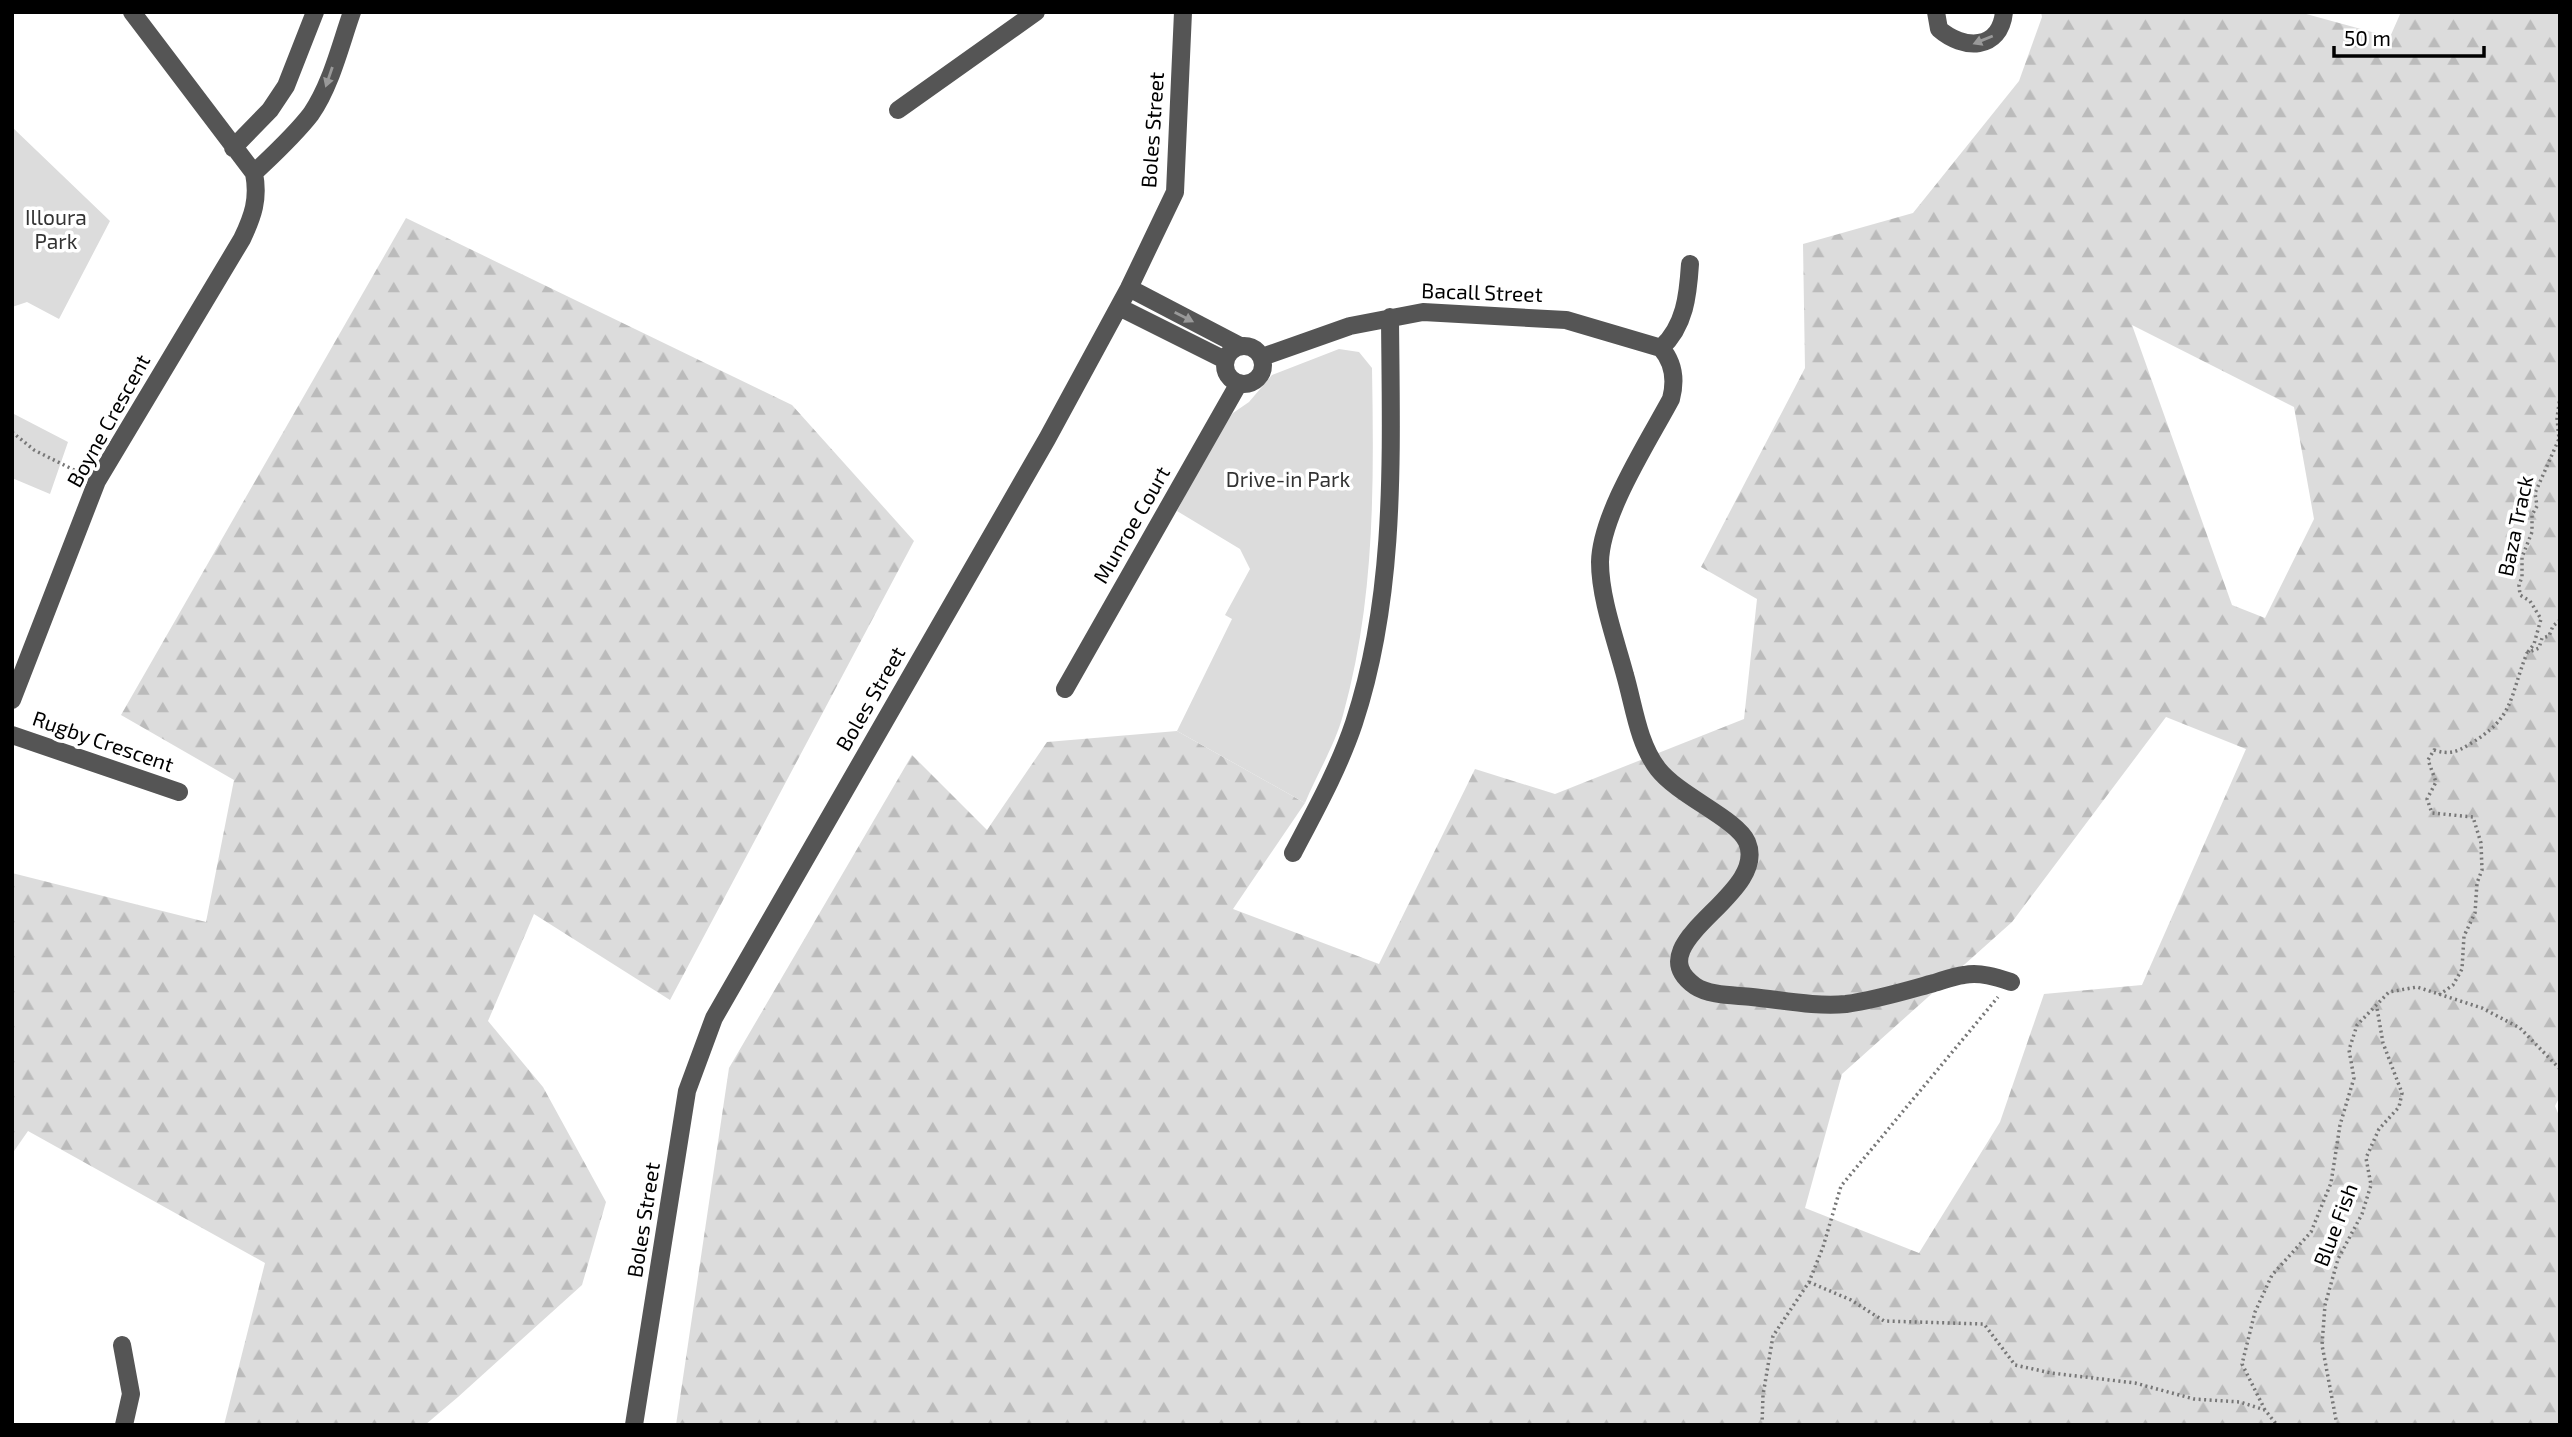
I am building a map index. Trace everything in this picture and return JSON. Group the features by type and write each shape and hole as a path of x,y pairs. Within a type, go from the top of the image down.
{"street":[{"path":"132,12 254,173 291,138 312,113 325,89 352,12"},
{"path":"233,148 270,110 286,86 315,12"},
{"path":"898,110 1036,12"},
{"name":"Boles Street","path":"634,1425 687,1091 714,1018 1047,439 1129,288 1175,192 1184,12"},
{"path":"1936,12 1938,29 1947,37 1964,44 1980,44 1994,35 2003,22 2004,12"},
{"name":"Boyne Crescent","path":"12,700 97,481 254,215 257,192 254,173"},
{"path":"1690,264 1688,296 1683,313 1671,339 1661,348 1668,356 1673,370 1674,387 1671,399 1616,505 1604,536 1601,576 1644,743 1657,768 1668,780 1733,826 1747,842 1750,853 1747,873 1735,890 1702,920 1685,943 1680,961 1687,977 1696,987 1719,994 1843,1004 1879,999 1965,974 1990,975 2011,982"},
{"path":"1129,288 1240,346"},
{"path":"1118,307 1225,360"},
{"name":"Bacall Street","path":"1262,357 1315,337 1390,317 1423,312 1566,320 1661,348"},
{"path":"1293,853 1325,791 1353,724 1376,638 1387,545 1390,317"},
{"path":"1240,346 1253,347 1262,357 1263,372 1253,382 1239,383 1227,374 1225,360 1234,348 1240,346"},
{"name":"Munroe Court","path":"1065,689 1239,383"},
{"name":"Rugby Crescent","path":"12,734 179,792"},
{"path":"122,1345 131,1394 124,1425"}],"path":[{"path":"2560,374 2560,391"},
{"name":"Baza Track","path":"2527,653 2534,644 2541,619 2530,601 2520,595 2522,557 2532,532 2532,515 2537,506 2535,493 2559,439 2557,418 2560,397"},
{"path":"12,432 34,450 97,481"},
{"path":"2439,995 2452,985 2462,969 2464,936 2475,913 2477,883 2482,870 2481,843 2473,817 2432,813 2427,799 2436,782 2428,760 2434,750 2456,753 2491,732 2512,700 2527,653 2539,649 2542,638 2549,636 2553,626 2560,620"},
{"path":"1762,1425 1763,1395 1773,1336 1809,1282 1823,1247 1841,1186 2011,982"},
{"path":"2277,1425 2265,1410 2242,1364 2255,1312 2272,1275 2311,1232 2331,1182 2340,1125 2354,1077 2349,1050 2357,1025 2389,992 2417,987 2482,1009 2520,1028 2560,1069"},
{"name":"Blue Fish","path":"2337,1425 2322,1345 2325,1305 2338,1259 2362,1214 2371,1185 2366,1158 2379,1129 2399,1107 2402,1093 2383,1044 2377,1006"},
{"path":"1809,1282 1851,1300 1884,1321 1984,1324 2015,1365 2052,1373 2134,1383 2194,1399 2240,1402 2265,1410"}],"green space":[{"path":"2041,12 2299,12 2390,37 2401,12 2560,12 2560,1096 2555,1106 2560,1118 2560,1425 676,1425 729,1068 912,755 987,830 1047,742 1177,731 1305,803 1233,909 1379,964 1475,769 1555,794 1744,719 1757,599 1701,567 1805,368 1803,244 1913,213 2019,81 2042,17","holes":["2132,325 2294,407 2314,519 2265,618 2232,605","2166,717 2246,749 2142,985 2044,994 2000,1122 1919,1253 1805,1208 1842,1074 2012,922"]},
{"name":"Illoura Park","path":"12,127 110,221 59,319 27,302 12,307"},
{"path":"406,218 792,405 914,541 670,1000 534,914 488,1021 543,1087 606,1202 582,1285 425,1425 224,1425 265,1263 28,1131 12,1154 12,873 206,922 234,780 121,715"},
{"name":"Drive-in Park","path":"1339,349 1359,352 1372,368 1373,456 1367,586 1354,672 1340,726 1305,803 1177,731 1232,619 1225,615 1250,569 1240,549 1177,511 1217,434 1233,413 1249,402 1272,375"},
{"path":"12,398 14,414 68,442 50,494 12,478"}]}
